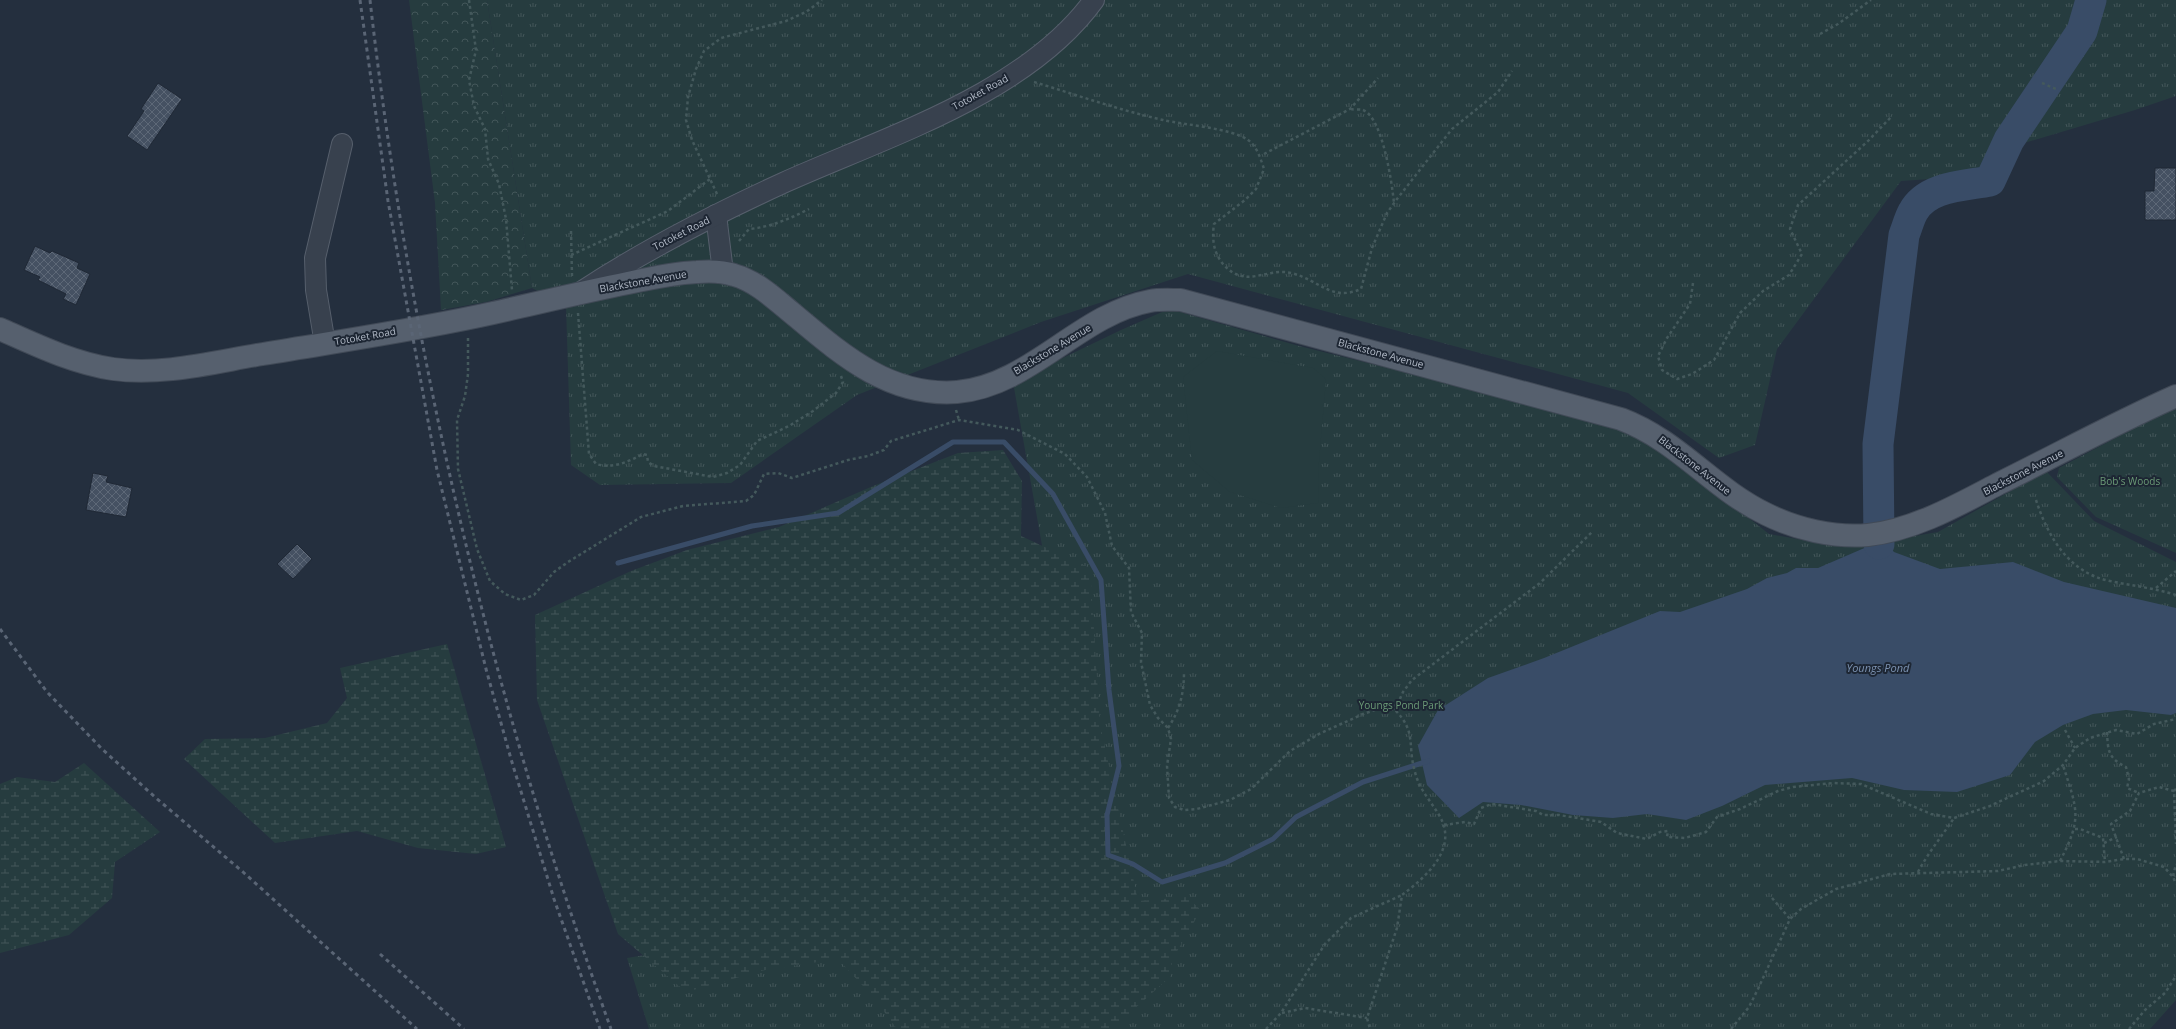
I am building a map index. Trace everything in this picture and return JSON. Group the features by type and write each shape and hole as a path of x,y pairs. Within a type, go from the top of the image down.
{"main road":[{"name":"Blackstone Avenue","path":"578,293 680,273 723,272 736,275 758,286 832,347 870,372 907,388 938,393 972,390 1009,375 1109,315 1135,305 1163,299 1181,300 1209,306 1614,416 1651,431 1735,496 1765,514 1790,523 1828,533 1851,536 1877,533 1931,517 2176,396"},
{"name":"Totoket Road","path":"0,329 51,352 82,362 113,369 137,371 188,367 325,344 469,318 578,293"}],"street":[{"name":"Totoket Road","path":"578,293 623,264 671,237 717,205 950,109 1000,82 1031,62 1058,40 1080,19 1094,0"},
{"path":"325,344 316,290 315,258 342,144"},
{"name":"Totoket Road","path":"717,205 723,272"}],"path":[{"path":"469,0 476,50 469,80 474,106 485,129 488,159 499,184 506,219 509,244 509,269 515,308"},
{"path":"717,205 710,179 692,140 686,120 688,97 696,69 704,51 721,38 786,21 806,12 822,0"},
{"path":"1820,34 1838,24 1871,0"},
{"path":"1030,80 1114,108 1163,120 1227,132 1248,140 1258,153 1264,169 1256,189 1245,200 1214,224 1212,240 1219,259 1230,272 1246,277 1289,273 1310,279 1334,294 1350,294 1361,289 1372,248 1387,213 1394,203 1424,162 1452,129 1498,92 1512,71"},
{"path":"1264,154 1350,109 1378,78"},
{"path":"2042,83 2056,89"},
{"path":"1350,109 1364,110 1374,119 1383,146 1394,203"},
{"path":"1693,283 1690,304 1667,338 1658,356 1662,370 1676,379 1692,374 1714,360 1740,313 1763,291 1789,275 1802,254 1790,229 1798,205 1868,141 1892,116"},
{"path":"571,255 668,210 710,179"},
{"path":"739,247 739,240 749,229 765,228 786,221 809,209"},
{"path":"571,231 571,272 578,293 587,440 589,454 596,464 608,467 634,459 643,454 647,455 648,462 654,466 713,477 727,473 740,465 756,441 789,426 836,393 843,382 839,371"},
{"path":"469,318 468,374 465,396 457,420 458,469 477,549 490,581 505,594 521,600 534,595 554,572 641,517 683,506 746,501 754,495 764,474 778,473 792,478 815,472 848,460 868,456 884,450 891,442 959,420 1018,430 1065,454 1087,477 1105,513 1112,546 1129,568 1131,612 1142,634 1141,662 1150,705 1158,718 1168,728 1171,739 1167,766 1168,798 1175,807 1184,810 1215,805 1240,796 1262,779 1290,751 1336,725 1381,708 1395,710 1408,725 1414,771 1422,790 1444,825 1443,851 1436,864 1420,882 1402,895 1351,918 1325,944 1281,1013 1266,1029"},
{"path":"2036,500 2044,524 2054,542 2071,562 2086,573 2109,581 2156,588 2176,595"},
{"path":"1395,710 1403,692 1412,680 1540,583 1593,531"},
{"path":"2156,588 2176,571"},
{"path":"1168,728 1177,714 1184,689 1184,672"},
{"path":"1444,825 1465,822 1474,824 1480,808 1492,804 1536,811 1543,815 1559,815 1601,822 1617,832 1647,839 1660,832 1668,832 1667,837 1685,838 1706,832 1717,817 1740,809 1778,791 1793,787 1833,783 1861,784 1926,812 1954,818 2024,792 2044,781 2063,766 2075,748 2090,738 2116,730 2137,734 2154,724 2176,719"},
{"path":"2065,730 2075,748"},
{"path":"2107,732 2108,750 2114,761 2126,767 2129,779 2127,788 2139,793 2160,787 2175,790 2176,844"},
{"path":"2060,861 2075,829 2077,816 2074,800 2063,766"},
{"path":"2124,859 2111,824 2130,811 2139,793"},
{"path":"1918,872 1926,857 1954,818"},
{"path":"2075,829 2080,829 2103,838 2106,862"},
{"path":"2104,843 2117,837"},
{"path":"1731,1029 1748,1007 1758,989 1790,919 1801,908 1836,889 1890,874 1918,872 1963,873 1998,871 2025,865 2060,861 2106,862 2124,859 2137,859 2164,867 2173,877 2176,884"},
{"path":"2173,877 2176,864"},
{"path":"1370,1029 1367,1018 1397,928 1402,895"},
{"path":"1772,898 1790,919"},
{"path":"2129,1029 2145,1010 2165,993 2175,980 2176,976"},
{"path":"1281,1013 1305,1008 1367,1018"}],"green space":[{"path":"409,0 487,0 532,288 486,302 441,310 435,203"},
{"path":"487,0 2176,0 2176,96 2135,110 2021,144 1987,175 1901,181 1777,349 1755,445 1719,458 1628,393 1188,274 1041,322 857,395 731,483 600,485 571,465 566,306 532,288"},
{"name":"Youngs Pond Park","path":"1169,309 1299,346 1627,427 1652,442 1769,534 1830,545 1867,544 1938,532 2046,471 2094,521 2176,562 2176,1000 2150,1029 649,1029 627,958 1101,878 1013,382 1121,330"},
{"path":"1217,351 1313,368 1326,379 1319,462 1318,503 1281,508 1230,492 1192,460 1183,377"},
{"name":"Bob's Woods","path":"2176,406 2176,553 2096,517 2057,477 2059,468"},
{"path":"1003,450 1022,481 1021,536 1090,568 1100,724 1138,901 1187,897 1201,910 1172,960 1171,976 1112,1029 897,1029 874,998 838,959 765,970 686,992 618,934 537,700 535,615 631,571 687,550 779,527 873,486 958,453"},
{"path":"447,644 506,847 476,854 418,848 357,831 275,843 184,759 205,739 265,738 327,723 347,698 340,668"},
{"path":"84,763 160,832 115,862 112,898 69,935 0,953 0,784 17,777 55,782"}],"water":[{"name":"Youngs Pond","path":"1886,543 1894,552 1940,569 2013,562 2064,582 2176,608 2176,713 2171,715 2126,710 2093,714 2063,725 2035,742 2010,775 1957,792 1904,790 1852,778 1765,785 1722,806 1686,820 1647,814 1613,818 1573,815 1521,805 1483,802 1459,818 1427,785 1418,746 1438,710 1488,678 1544,658 1660,611 1680,612 1747,589 1767,578 1787,573 1796,568 1818,568 1869,546"}],"building":[{"path":"158,83 182,99 147,150 127,136 144,111 141,109"},
{"path":"2155,168 2176,168 2176,220 2145,220 2145,191 2154,191"},
{"path":"35,246 50,253 52,251 79,263 77,268 90,274 76,305 63,299 66,294 38,280 40,277 24,270"},
{"path":"93,473 108,476 106,482 132,488 126,517 86,510"},
{"path":"297,544 312,559 293,579 277,564"}],"waterway":[{"path":"1879,544 1878,444 1904,235 1910,218 1919,203 1937,192 1958,186 1990,181 2009,140 2082,31 2091,0"},
{"path":"618,563 752,526 838,513 953,442 1004,442 1053,494 1101,580 1109,690 1119,766 1107,815 1108,855 1133,864 1162,882 1225,863 1273,839 1296,817 1363,782 1428,761"}],"railway":[{"path":"360,0 388,201 437,470 486,669 511,759 554,899 600,1029"},
{"path":"370,0 387,131 408,262 432,392 460,522 528,778 568,904 611,1029"},
{"path":"0,629 47,692 102,749 156,798 243,872 417,1029"},
{"path":"380,954 464,1029"}]}
